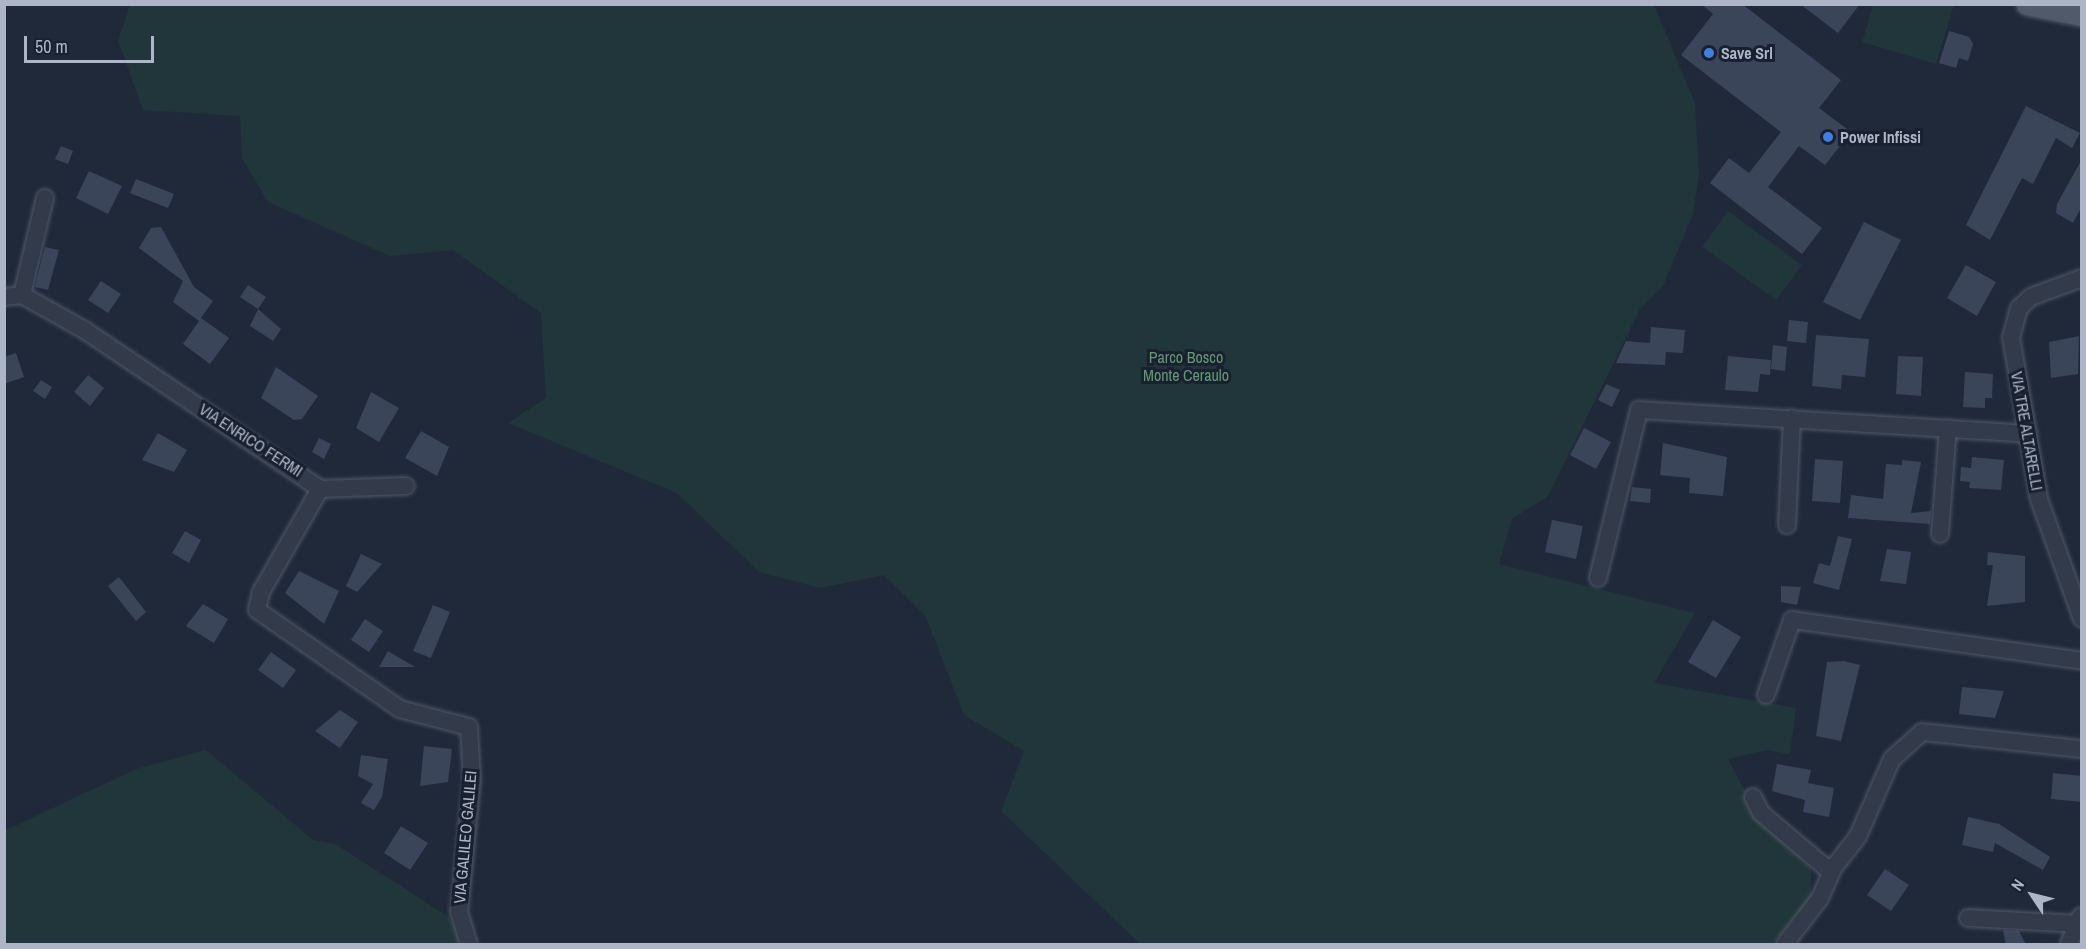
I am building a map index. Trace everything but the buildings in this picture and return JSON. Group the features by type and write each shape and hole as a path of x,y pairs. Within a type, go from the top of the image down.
{"main road":[{"path":"2027,4 2082,15"}],"street":[{"path":"4,297 22,295 45,198"},
{"name":"VIA TRE ALTARELLI","path":"2082,278 2031,297 2013,321 2039,499 2082,619"},
{"name":"VIA ENRICO FERMI","path":"22,295 320,489 261,592 257,610 400,709 469,727"},
{"path":"1598,578 1640,410 2028,434"},
{"path":"1787,525 1792,418"},
{"path":"1940,534 1948,428"},
{"path":"320,489 406,486"},
{"path":"1766,695 1792,620 2082,661"},
{"name":"VIA GALILEO GALILEI","path":"469,727 472,780 459,912 469,945"},
{"path":"1785,945 1820,898 1834,867 1858,836 1892,759 1922,732 2082,749"},
{"path":"1753,797 1761,813 1825,867 1834,867"},
{"path":"1968,918 2080,920 2069,945"}],"green space":[{"name":"Parco Bosco Monte Ceraulo","path":"130,4 1654,5 1695,103 1699,175 1693,214 1663,286 1640,309 1548,496 1512,519 1499,564 1695,613 1654,683 1796,708 1790,754 1767,750 1728,759 1758,816 1811,868 1811,898 1772,944 1140,944 1001,811 1024,751 964,715 925,615 884,575 820,588 759,572 677,493 508,423 546,398 541,313 453,250 390,256 268,202 242,158 240,116 143,110 118,41"},
{"path":"1873,5 1954,5 1936,64 1862,42"},
{"path":"1728,211 1802,265 1776,300 1702,247"},
{"path":"206,750 313,840 335,844 449,917 462,944 5,944 4,831 136,769"}],"place":[{"name":"Save Srl","path":"1709,53"},
{"name":"Power Infissi","path":"1828,137"}]}
